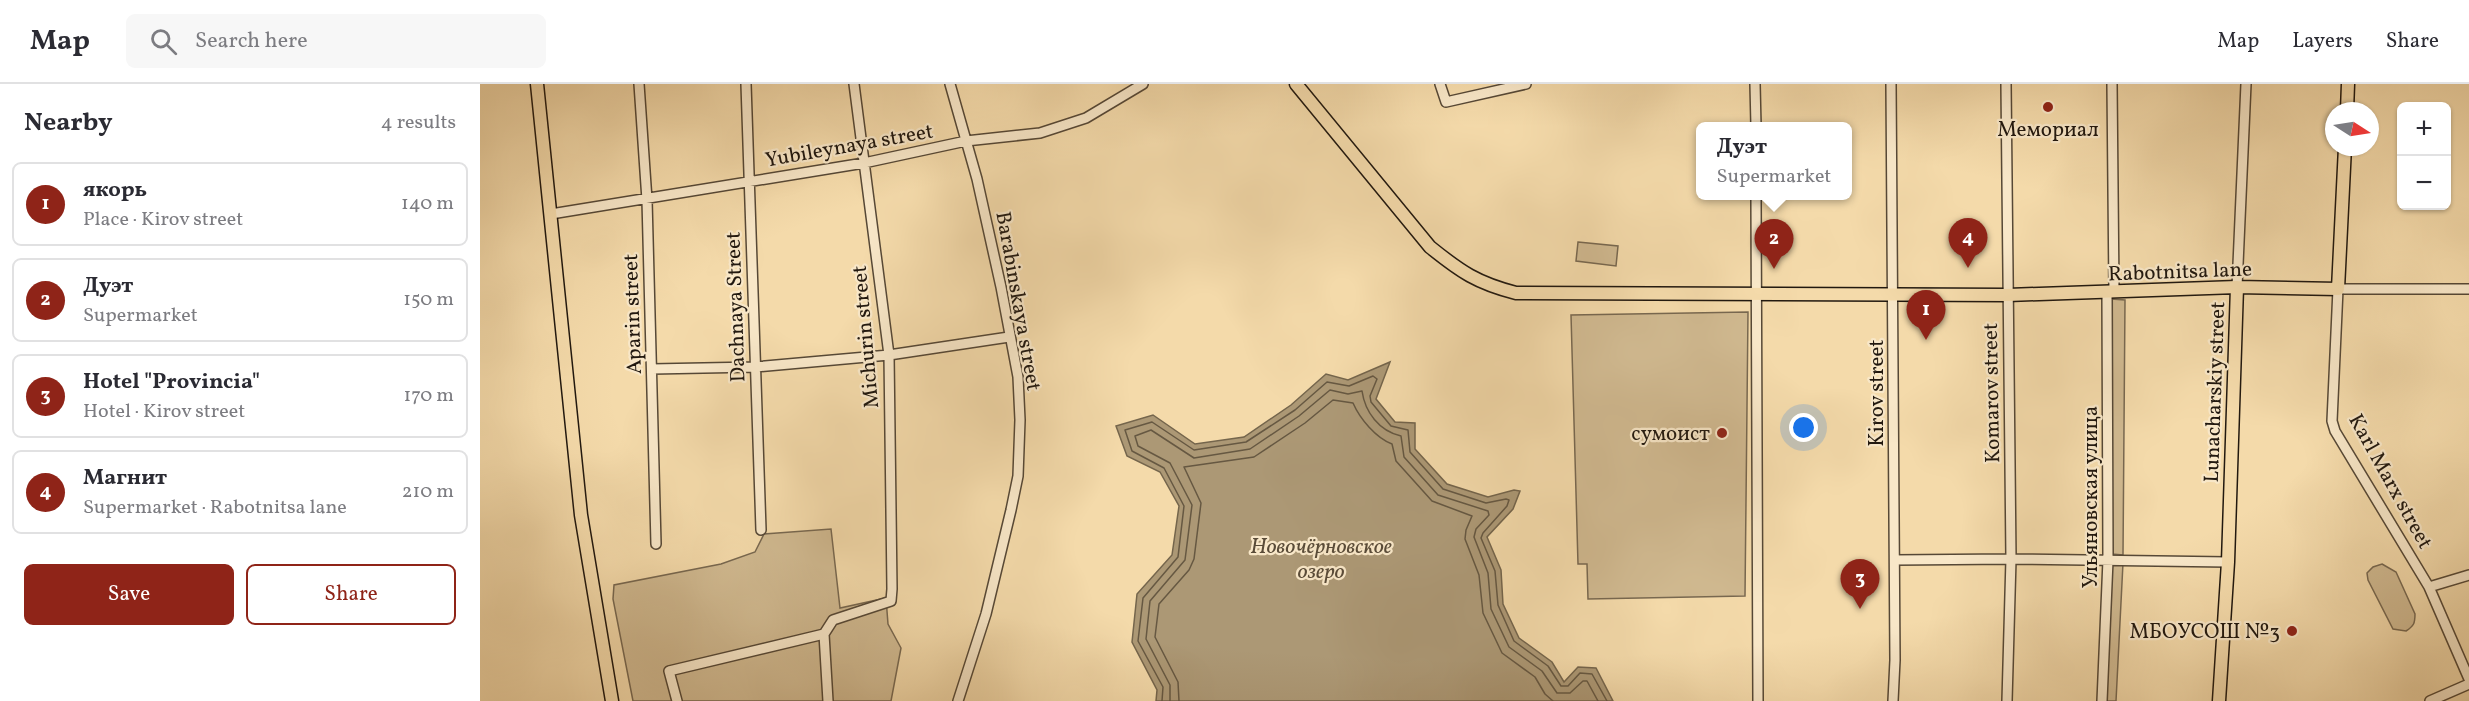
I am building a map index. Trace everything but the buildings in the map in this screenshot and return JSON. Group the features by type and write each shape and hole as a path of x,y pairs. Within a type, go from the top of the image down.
{"main road":[{"path":"537,84 581,515 612,701"},
{"name":"Rabotnitsa lane","path":"1296,84 1430,246 1455,268 1486,285 1515,293 1893,296 2008,295 2237,287 2338,289"},
{"path":"2347,102 2348,84"},
{"name":"Karl Marx street","path":"2338,289 2345,156"},
{"name":"Lunacharskiy street","path":"2218,701 2228,562 2237,287"}],"street":[{"name":"Aparin street","path":"639,84 647,200 656,544"},
{"name":"Dachnaya Street","path":"746,84 761,530"},
{"name":"Michurin street","path":"824,634 833,620 891,601 892,589 889,356 854,84"},
{"name":"Barabinskaya street","path":"950,84 977,179 1001,287 1018,377 1020,409 1018,476 1011,510 986,614 958,701"},
{"name":"Yubileynaya street","path":"551,214 864,163 966,141 1040,133 1086,118 1143,84"},
{"path":"1440,84 1446,102 1526,84"},
{"path":"1755,84 1756,122"},
{"name":"Kirov street","path":"1891,84 1895,560 1893,701"},
{"name":"Komarov street","path":"2006,84 2011,558 2007,701"},
{"name":"Ульяновская улица","path":"2102,701 2109,560 2112,84"},
{"name":"Lunacharskiy street","path":"2237,287 2247,84"},
{"path":"1756,200 1758,701"},
{"name":"Rabotnitsa lane","path":"2338,289 2469,289"},
{"name":"Karl Marx street","path":"2338,289 2332,421 2336,432 2428,586 2469,679"},
{"path":"652,369 755,367 889,356 1010,337"},
{"path":"1895,560 2011,558 2228,562"},
{"path":"2428,586 2469,575"},
{"path":"677,701 669,671 824,634 828,701"},
{"path":"2430,701 2469,684"}],"shaded area":[{"path":"1578,242 1618,246 1616,266 1576,261"},
{"path":"2111,299 2125,300 2123,555 2112,554"},
{"path":"1748,312 1745,596 1588,599 1587,564 1578,564 1571,315"},
{"path":"831,529 840,608 886,598 888,624 901,648 891,701 633,701 613,599 614,585 721,564 755,552 764,534"},
{"path":"2110,563 2123,563 2116,701 2105,701"},
{"path":"2382,564 2396,572 2415,614 2414,624 2406,631 2393,629 2368,580 2367,573 2373,567"}],"water":[{"name":"Новочёрновское озеро","path":"1390,362 1376,399 1395,422 1415,423 1415,449 1447,484 1488,497 1514,490 1520,491 1513,509 1487,537 1501,570 1503,604 1519,638 1552,662 1564,682 1578,667 1596,668 1613,701 1156,701 1157,690 1132,642 1137,594 1172,555 1179,506 1160,472 1127,456 1116,426 1153,415 1195,444 1244,437 1291,405 1326,374 1348,380"}],"place":[{"name":"Мемориал","path":"2048,107"},
{"name":"Магнит","path":"1968,268"},
{"name":"Дуэт","path":"1774,269"},
{"name":"якорь","path":"1926,340"},
{"name":"сумоист","path":"1722,433"},
{"name":"Hotel \"Provincia\"","path":"1860,609"},
{"name":"МБОУСОШ №3","path":"2292,631"}]}
